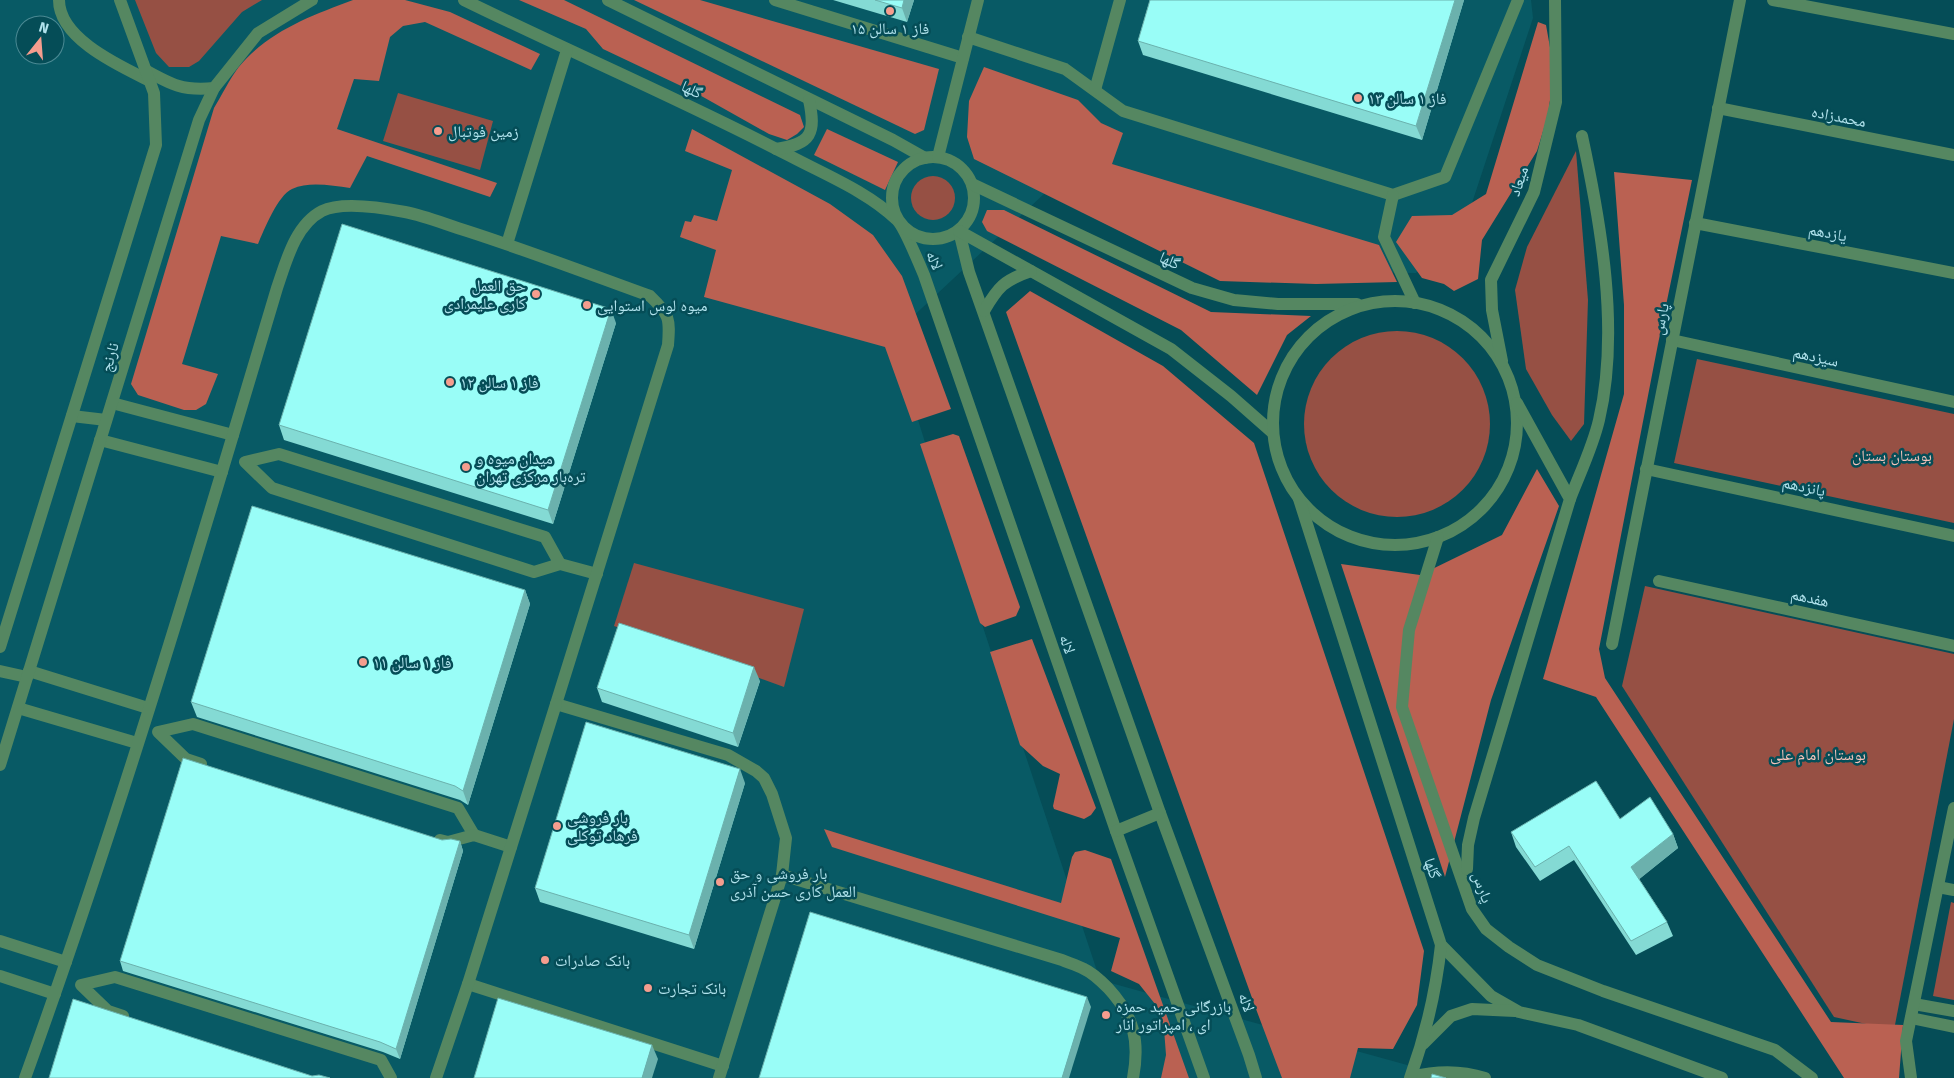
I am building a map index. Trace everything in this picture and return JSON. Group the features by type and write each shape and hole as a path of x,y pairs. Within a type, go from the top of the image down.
{"street":[{"path":"59,0 59,10 69,28 89,46 116,64 173,86 196,90 214,88"},
{"name":"نارنج","path":"0,647 156,144 154,93 120,0"},
{"name":"نارنج","path":"0,765 199,120 214,88 258,33 312,0"},
{"name":"گلها","path":"464,0 567,50 669,96 776,149 864,196 899,221"},
{"path":"608,0 893,140 924,158"},
{"path":"775,0 963,58"},
{"path":"938,157 978,0"},
{"path":"1094,90 1120,0"},
{"path":"968,36 1065,69 1123,111 1393,195 1445,178 1518,0"},
{"name":"میعاد","path":"1503,366 1492,310 1491,280 1534,192 1556,102 1555,0"},
{"name":"پارس","path":"1612,644 1740,0"},
{"path":"1773,0 1954,34"},
{"path":"507,244 567,50"},
{"path":"776,149 800,143 807,138 812,129 813,121 809,100"},
{"name":"محمدزاده","path":"1718,108 1954,155"},
{"name":"پارس","path":"1467,869 1468,845 1474,818 1570,499 1599,421 1605,381 1608,339 1603,254 1582,136"},
{"path":"938,157 949,160 967,174 972,184 974,197 973,210 959,231 947,237 934,240 920,237 908,231 899,221 893,209 892,196 894,182 912,162 924,158 938,157"},
{"name":"گلها","path":"972,184 1192,288 1234,300 1278,304 1370,304"},
{"path":"1393,195 1384,237 1415,303"},
{"path":"25,1078 61,978 193,572 286,261 305,224 323,211 340,207 366,207 406,212 507,244 650,296 664,309 669,323 668,346 468,984 436,1078"},
{"name":"لاله","path":"899,221 924,275 1116,831 1204,1078"},
{"name":"یازدهم","path":"1695,223 1954,273"},
{"path":"959,231 1171,349 1231,396 1273,433"},
{"name":"لاله","path":"959,231 969,272 1160,813 1250,1055 1256,1078"},
{"path":"984,311 992,297 1003,284 1012,277 1031,271"},
{"path":"1515,399 1517,431 1511,463 1496,492 1474,516 1447,534 1416,544 1383,545 1351,537 1322,522 1299,499 1286,479 1280,464 1273,433 1274,403 1282,375 1297,350 1317,329 1342,313 1370,304 1392,301 1415,303 1437,308 1464,322 1486,342 1503,366 1515,399 1570,499"},
{"name":"سیزدهم","path":"1672,340 1954,402"},
{"path":"112,403 233,435"},
{"path":"72,416 106,420"},
{"path":"100,440 222,472"},
{"path":"245,462 279,454 545,537 560,564"},
{"path":"227,457 245,462 272,488 534,572 560,564 597,574"},
{"name":"پانزدهم","path":"1646,469 1954,536"},
{"name":"گلها","path":"1299,499 1441,945 1491,996 1519,1012 1578,1025 1722,1078"},
{"name":"پارس","path":"1438,537 1409,630 1402,707 1472,908 1486,929 1509,947 1538,965 1603,991 1775,1050 1812,1078"},
{"name":"هفدهم","path":"1659,581 1954,646"},
{"path":"0,671 28,674 148,708"},
{"path":"468,984 721,1072 782,875 786,838 772,794 764,778 756,771 728,755 556,704"},
{"path":"18,708 137,743"},
{"path":"158,732 193,724 458,808 474,835"},
{"path":"142,727 158,732 186,759 214,768"},
{"path":"1911,1078 1906,1041 1954,808"},
{"path":"1116,831 1160,813"},
{"path":"429,836 448,842 474,835 511,847"},
{"path":"782,875 1062,960 1084,969 1100,980 1120,1001 1130,1019 1136,1041 1136,1063 1133,1078"},
{"path":"1938,887 1954,890"},
{"path":"0,941 66,962"},
{"path":"1411,1078 1435,992 1441,945"},
{"path":"0,976 55,994"},
{"path":"81,985 115,977 381,1060 391,1078"},
{"path":"61,978 81,985 108,1011 137,1020"},
{"path":"1914,1004 1954,1011"},
{"path":"1422,1044 1451,1016 1472,1009 1519,1012"},
{"path":"1911,1018 1954,1027"},
{"path":"1411,1078 1424,1074 1456,1072 1485,1078"}],"shaded area":[{"name":"میدان میوه و تره‌بار مرکزی تهران","path":"0,0 1531,0 1533,18 1472,203 1416,273 1230,270 1045,193 892,336 973,597 1100,980 1454,1078 0,1078"},
{"path":"353,0 405,0 450,12 540,54 531,70 425,22 403,26 390,37 379,81 354,79 337,129 497,183 490,197 367,156 350,188 306,185 292,189 277,205 258,244 221,236 182,364 218,374 206,404 196,410 184,410 138,395 131,384 214,108 238,68 262,44 305,19"},
{"path":"519,0 564,0 800,115 804,127 787,140 769,134 696,93 603,49 586,29"},
{"path":"634,0 700,0 939,69 924,130 915,134"},
{"path":"1538,22 1546,25 1554,70 1548,115 1537,151 1482,240 1478,279 1454,291 1444,284 1422,278 1396,242 1412,216 1452,215 1486,194"},
{"path":"984,67 1078,100 1101,123 1123,133 1112,164 1379,245 1397,282 1316,284 1220,281 974,159 967,137 969,101"},
{"path":"692,129 830,204 873,235 902,276 951,409 912,422 885,347 704,297 716,250 680,237 685,221 691,222 694,215 717,221 732,170 685,151"},
{"path":"827,129 898,162 885,190 814,155"},
{"path":"1614,172 1692,180 1599,649 1605,678 1831,1022 1903,1025 1899,1078 1844,1078 1596,697 1543,679 1624,394 1624,305"},
{"path":"987,210 1004,210 1211,312 1311,316 1287,335 1257,395 1181,330 987,231 982,222"},
{"path":"1030,291 1163,366 1254,443 1424,951 1417,1005 1393,1049 1358,1048 1350,1078 1282,1078 1006,312"},
{"path":"953,434 959,436 1020,607 1016,616 985,627 980,623 920,444"},
{"path":"1537,469 1559,506 1491,700 1445,877 1341,564 1420,575 1502,535"},
{"path":"1032,639 1096,808 1091,815 1084,819 1054,809 1060,774 1043,766 1020,745 990,652"},
{"path":"824,829 1061,903 1072,857 1075,852 1085,850 1111,859 1189,1078 1161,1078 1166,1055 1164,1029 1155,1004 1139,984 1111,971 1120,938 832,847"}],"green space":[{"path":"135,0 262,0 242,12 199,61 189,67 169,67 156,53"},
{"name":"زمین فوتبال","path":"398,93 493,121 480,170 383,141"},
{"path":"1576,151 1588,300 1584,424 1571,441 1552,415 1526,369 1515,290 1527,247"},
{"path":"937,176 949,182 954,189 954,207 949,214 942,219 929,220 921,217 914,210 911,194 914,186 921,179"},
{"path":"1397,331 1415,333 1432,338 1449,347 1463,358 1474,372 1483,389 1488,406 1490,424 1488,442 1483,459 1474,476 1463,490 1449,501 1432,510 1415,515 1397,517 1379,515 1362,510 1345,501 1331,490 1320,476 1311,459 1306,442 1304,424 1306,406 1311,389 1320,372 1331,358 1345,347 1362,338 1379,333"},
{"name":"بوستان بستان","path":"1697,359 1954,414 1954,523 1674,463"},
{"path":"634,563 804,609 784,687 614,626"},
{"name":"بوستان امام علی","path":"1645,586 1954,654 1954,719 1894,1030 1834,1017 1622,686"},
{"path":"1951,902 1954,903 1954,1000 1933,996"}],"building":[{"path":"875,0 904,0 902,8"},
{"name":"فاز ۱ سالن ۱۳","path":"1150,0 1455,0 1416,126 1138,41"},
{"name":"فاز ۱ سالن ۱۲","path":"342,224 611,309 548,510 279,425"},
{"name":"فاز ۱ سالن ۱۱","path":"252,506 525,590 463,791 455,786 191,702"},
{"path":"619,623 754,667 733,733 597,688"},
{"path":"586,722 740,769 689,935 535,888"},
{"path":"183,758 442,840 460,841 396,1049 380,1042 120,961"},
{"path":"1596,781 1620,819 1650,797 1673,834 1631,867 1667,922 1631,941 1569,846 1535,867 1511,832"},
{"path":"810,912 1087,997 1062,1078 759,1078"},
{"path":"498,998 652,1045 642,1078 474,1078"},
{"path":"73,999 312,1076 319,1075 330,1078 49,1078"},
{"path":"1432,1074 1446,1078 1431,1078"}],"place":[{"name":"فاز ۱ سالن ۱۵","path":"890,11"},
{"name":"فاز ۱ سالن ۱۳","path":"1358,98"},
{"name":"زمین فوتبال","path":"438,131"},
{"name":"حق العمل کاری علیمرادی","path":"536,294"},
{"name":"میوه لوس استوایی","path":"587,305"},
{"name":"فاز ۱ سالن ۱۲","path":"450,382"},
{"name":"میدان میوه و تره‌بار مرکزی تهران","path":"466,467"},
{"name":"فاز ۱ سالن ۱۱","path":"363,662"},
{"name":"بار فروشی فرهاد توکلی","path":"557,826"},
{"name":"بار فروشی و حق العمل کاری حسن آذری","path":"720,882"},
{"name":"بانک صادرات","path":"545,960"},
{"name":"بانک تجارت","path":"648,988"},
{"name":"بازرگانی حمید حمزه ای ، امپراتور انار","path":"1106,1015"}]}
